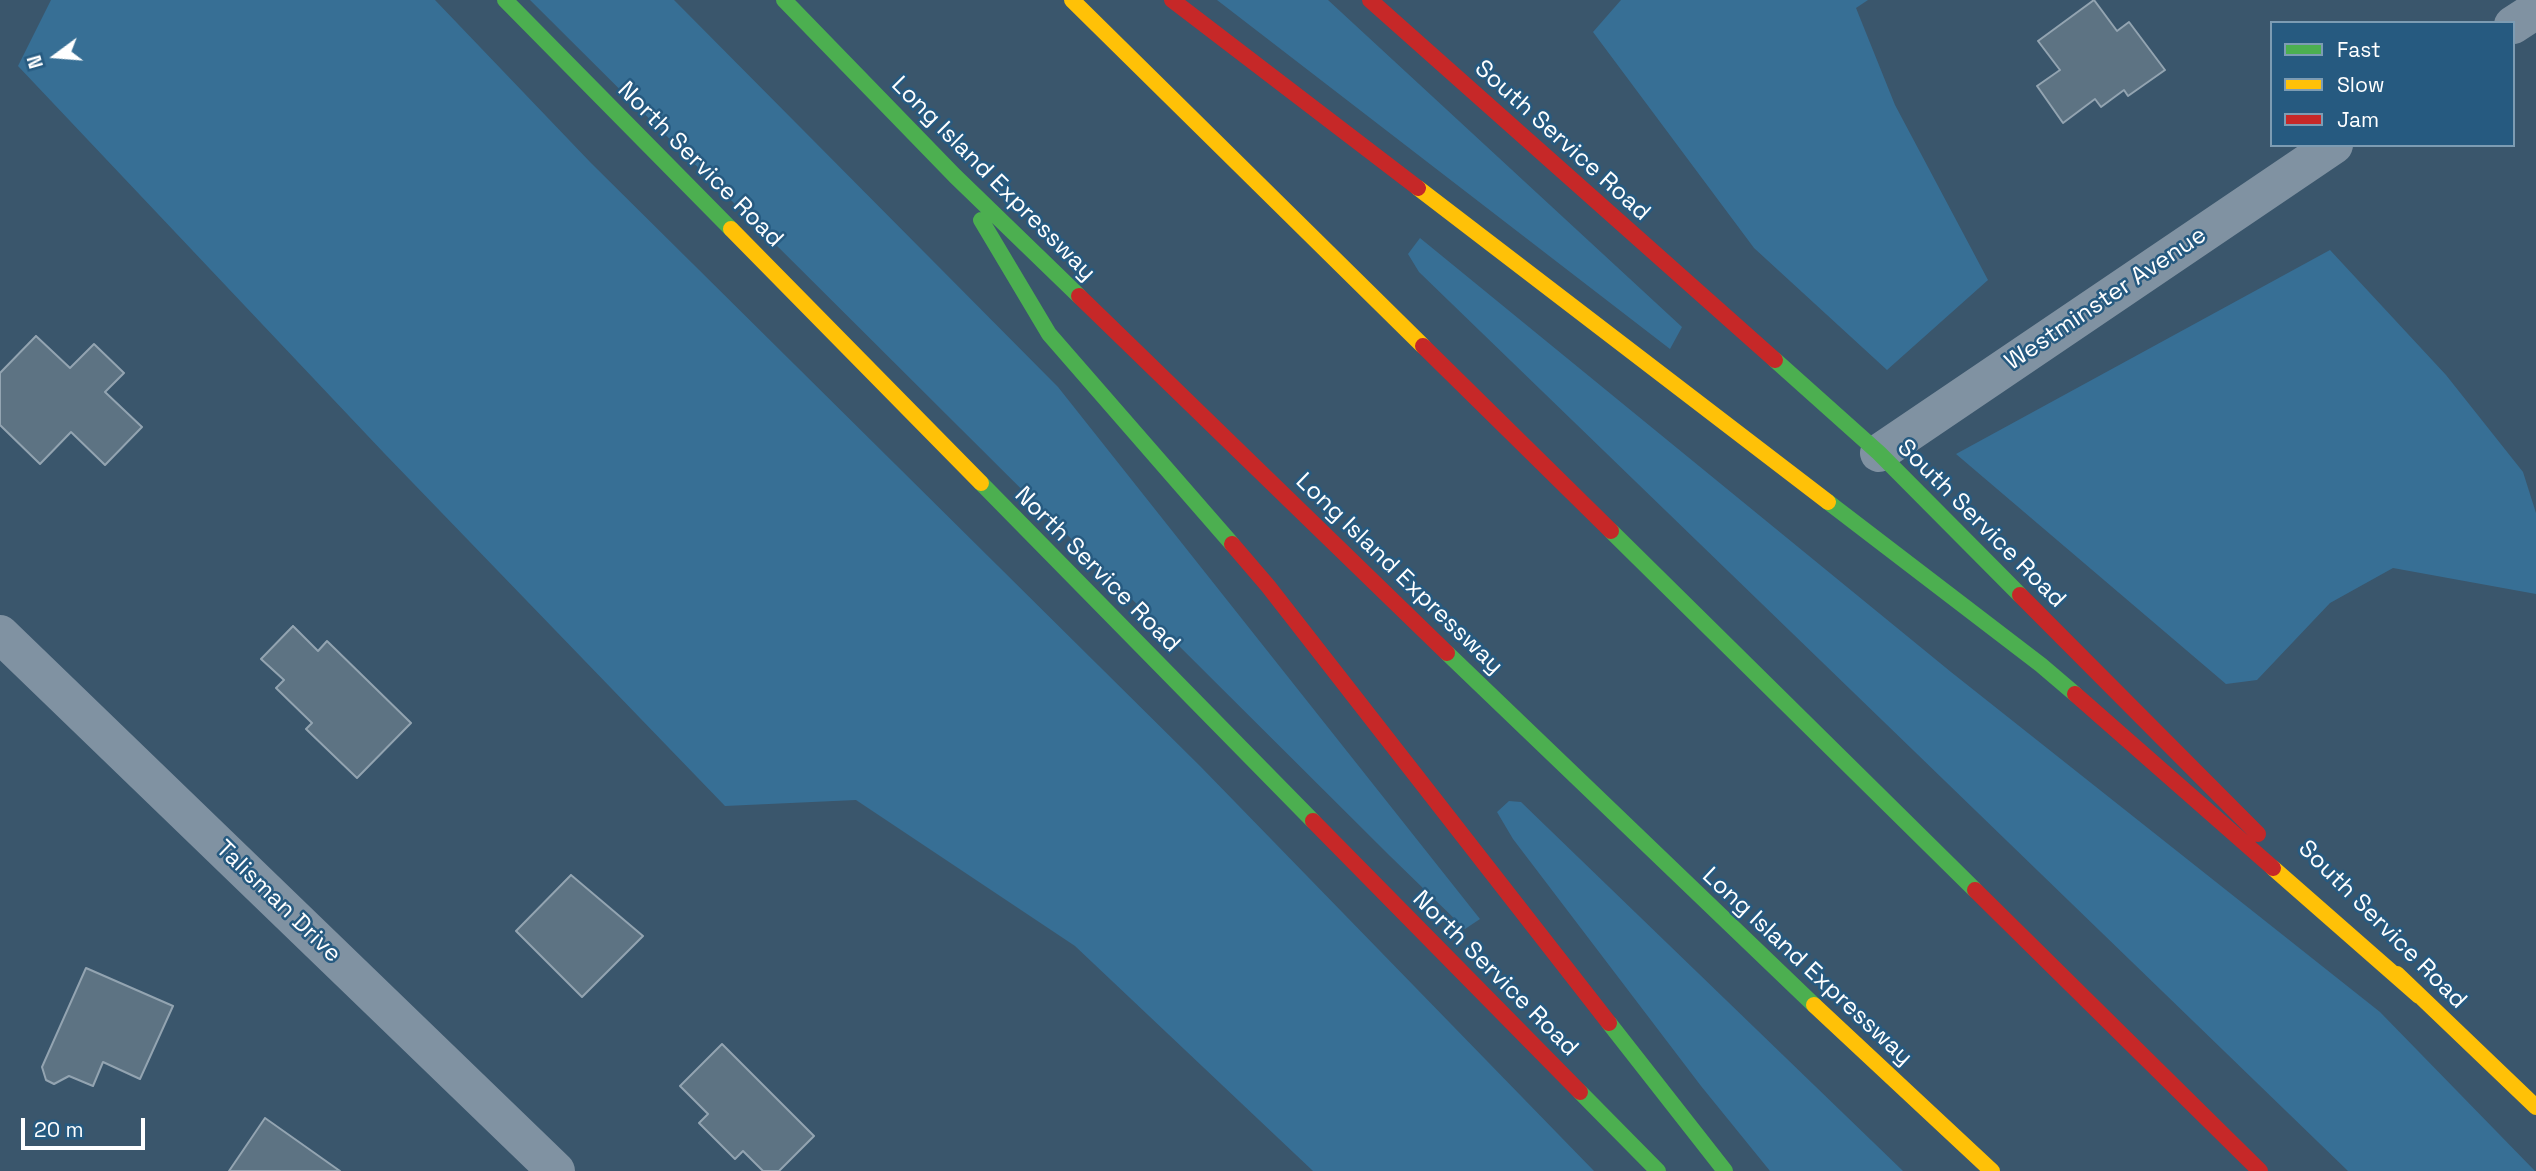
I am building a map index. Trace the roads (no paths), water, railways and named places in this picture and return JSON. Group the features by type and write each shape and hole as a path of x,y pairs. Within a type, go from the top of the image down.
{"main road":[{"name":"North Service Road","path":"505,0 1658,1171"},
{"name":"Long Island Expressway","path":"784,0 955,176 1728,925 1992,1171"},
{"path":"1072,0 2260,1171"},
{"path":"1172,0 2041,665 2419,996"},
{"name":"South Service Road","path":"1370,0 1879,453 2419,996 2536,1107"},
{"path":"955,176 1049,334 1268,586 1725,1171"}],"street":[{"path":"2515,24 2536,10"},
{"name":"Westminster Avenue","path":"1879,453 2331,147"},
{"name":"Talisman Drive","path":"0,634 556,1171"}]}
